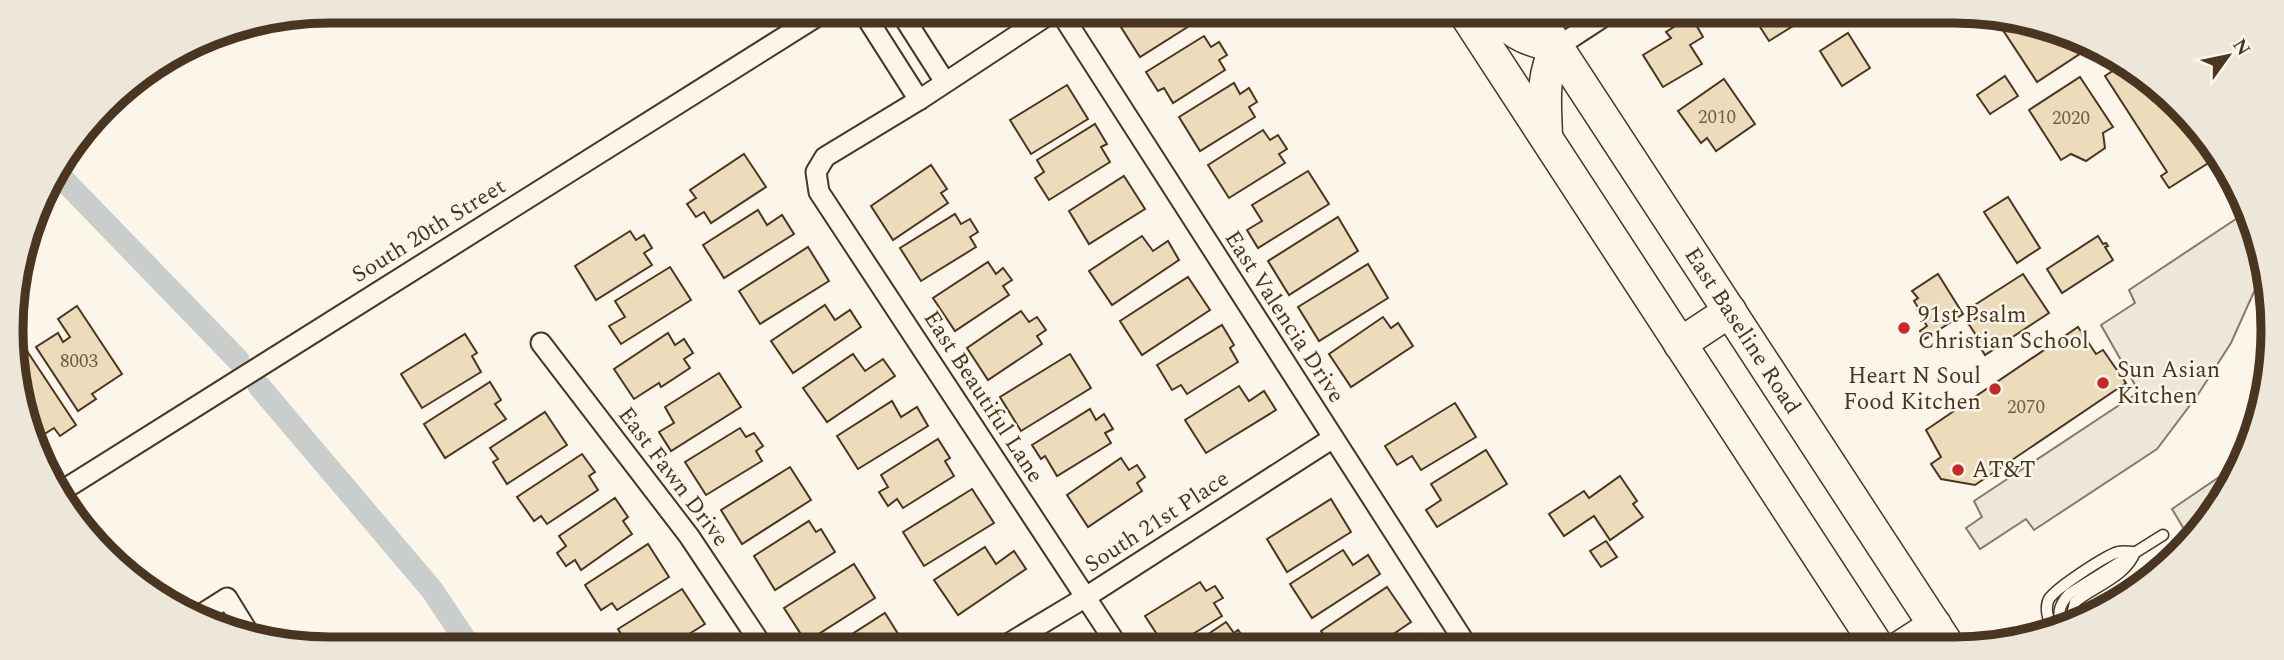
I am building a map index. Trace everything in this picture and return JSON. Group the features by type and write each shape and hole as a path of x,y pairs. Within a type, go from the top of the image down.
{"main road":[{"path":"1471,23 1871,637"},
{"path":"1504,23 1511,31 1526,38 1557,47 1546,76 1546,138"},
{"name":"East Baseline Road","path":"1541,23 1942,636"},
{"path":"1680,344 1730,311"}],"street":[{"name":"South 20th Street","path":"67,488 807,23"},
{"path":"870,23 919,100 1036,23"},
{"path":"907,23 945,82"},
{"name":"East Valencia Drive","path":"1067,23 1461,637"},
{"path":"1557,47 1594,23"},
{"name":"East Beautiful Lane","path":"919,100 825,157 816,172 819,192 1112,637"},
{"name":"East Fawn Drive","path":"541,342 689,536 756,637"},
{"name":"South 21st Place","path":"1019,637 1333,438"},
{"path":"206,611 227,598 244,625"}],"lane":[{"path":"2060,619 2062,601 2069,594 2163,535"},
{"path":"2051,622 2047,612 2048,601 2057,591 2110,555 2120,551 2135,552"},
{"path":"2072,614 2075,602 2124,569 2132,562 2135,552"}],"shaded area":[{"path":"2240,217 2251,250 2258,283 2231,343 2197,396 2157,449 2034,530 2026,519 1980,549 1966,528 1982,517 1974,501 2139,392 2101,325 2135,303 2129,290"},
{"path":"2243,433 2220,484 2186,532 2172,509 2219,477"}],"building":[{"path":"1121,23 1194,23 1140,57"},
{"path":"1680,23 1695,23 1703,37 1690,45 1702,64 1663,87 1643,55 1671,38 1666,32"},
{"path":"1757,23 1798,23 1769,41"},
{"path":"2000,26 2034,33 2084,51 2037,82"},
{"path":"1848,33 1870,68 1842,86 1820,51"},
{"path":"1204,36 1211,47 1219,42 1227,55 1219,60 1225,70 1173,103 1164,88 1158,91 1146,72"},
{"path":"2116,69 2141,86 2185,127 2211,162 2169,188 2161,176 2167,172 2105,76"},
{"path":"2005,76 2018,96 1990,114 1977,95"},
{"path":"2080,77 2113,127 2103,133 2105,148 2086,161 2071,154 2061,160 2029,110"},
{"path":"1724,79 1755,124 1716,151 1707,138 1701,143 1678,111"},
{"path":"1234,83 1240,94 1249,88 1257,102 1249,107 1255,117 1200,151 1179,117"},
{"path":"1067,85 1088,119 1031,154 1010,120"},
{"path":"1095,124 1107,144 1101,147 1110,162 1049,200 1035,178 1044,172 1037,160"},
{"path":"1263,130 1270,140 1278,135 1287,149 1279,154 1285,163 1229,198 1208,165"},
{"path":"744,154 766,187 711,223 704,212 696,217 687,204 696,198 690,190"},
{"path":"931,165 947,189 941,193 948,203 893,240 871,206"},
{"path":"1308,171 1329,204 1258,248 1247,230 1262,221 1252,205"},
{"path":"1124,176 1145,209 1089,244 1069,211"},
{"path":"2008,197 2040,248 2017,263 1984,212"},
{"path":"758,210 767,225 782,215 794,234 724,278 703,245"},
{"path":"955,214 961,224 970,219 978,232 970,237 976,247 921,281 900,248"},
{"path":"1338,217 1358,251 1289,295 1268,261"},
{"path":"630,231 636,240 644,235 652,248 644,253 652,265 596,300 575,266"},
{"path":"1142,236 1153,251 1168,241 1179,260 1112,305 1089,271"},
{"path":"2098,236 2103,244 2108,246 2105,247 2113,260 2062,293 2047,269"},
{"path":"808,247 829,281 760,324 739,291"},
{"path":"988,262 996,274 1003,268 1012,280 1003,286 1009,295 955,331 933,298"},
{"path":"1368,264 1388,298 1319,341 1298,307"},
{"path":"670,267 691,300 621,344 609,326 625,317 615,301"},
{"path":"1938,274 1963,314 1925,339 1920,331 1927,326 1917,310 1919,309 1914,301 1918,298 1912,291"},
{"path":"2023,274 2049,313 1985,355 1977,342 1980,341 1968,323 1977,318 1970,308"},
{"path":"1188,277 1210,310 1142,355 1120,321"},
{"path":"825,305 835,320 850,310 861,327 793,373 771,341"},
{"path":"77,306 122,374 92,394 96,399 78,411 36,347 58,333 63,342 70,337 58,319"},
{"path":"1021,311 1029,322 1037,317 1046,330 1037,336 1042,344 988,380 967,348"},
{"path":"1383,317 1391,328 1398,323 1413,346 1351,387 1329,354"},
{"path":"1222,325 1234,345 1230,348 1238,362 1187,394 1181,385 1172,390 1157,365"},
{"path":"2078,327 2096,354 2103,350 2126,383 1975,485 1941,479 1931,464 1941,457 1926,430"},
{"path":"668,333 675,345 684,339 693,353 684,359 690,368 661,387 659,383 634,399 614,369"},
{"path":"465,334 477,353 472,356 481,372 422,408 401,374"},
{"path":"27,351 76,425 60,436 54,428 42,436 33,410 23,353"},
{"path":"853,354 865,371 883,359 895,376 827,422 803,388"},
{"path":"1070,354 1091,388 1021,431 1000,397"},
{"path":"719,373 741,407 671,451 659,432 674,423 665,407"},
{"path":"490,382 501,400 495,404 506,419 445,458 424,424"},
{"path":"1239,386 1249,401 1264,391 1276,410 1206,453 1185,420"},
{"path":"892,401 901,417 917,407 928,426 858,469 837,436"},
{"path":"1455,403 1476,437 1421,470 1412,456 1397,465 1385,446"},
{"path":"1090,409 1096,420 1104,414 1113,429 1105,433 1111,443 1057,476 1045,456 1041,459 1032,445"},
{"path":"545,412 567,445 507,484 493,462 498,459 490,448"},
{"path":"740,428 746,437 754,433 763,446 756,451 762,461 706,495 685,462"},
{"path":"938,439 950,458 945,461 954,476 903,508 897,499 888,506 879,492 888,487 881,475"},
{"path":"1486,450 1507,484 1437,527 1426,510 1441,500 1431,484"},
{"path":"582,454 595,472 589,476 598,490 547,524 541,516 534,521 517,497"},
{"path":"1121,458 1129,470 1137,465 1145,477 1137,483 1142,491 1088,527 1067,495"},
{"path":"790,467 811,500 742,544 721,510"},
{"path":"1620,476 1637,501 1633,504 1643,517 1610,540 1594,516 1564,536 1549,514 1584,491 1589,498"},
{"path":"972,489 994,523 924,566 903,532"},
{"path":"615,498 628,517 623,521 632,534 581,570 575,560 566,566 557,553 566,546 559,536"},
{"path":"1331,499 1351,532 1287,572 1267,539"},
{"path":"809,521 816,532 821,529 835,552 775,590 754,556"},
{"path":"1606,541 1617,557 1601,567 1590,551"},
{"path":"648,544 669,577 617,610 612,603 601,610 585,585"},
{"path":"985,547 996,564 1014,551 1026,569 958,615 934,580"},
{"path":"1343,550 1353,565 1368,555 1380,574 1312,618 1290,584"},
{"path":"854,564 875,598 814,637 803,637 784,608"},
{"path":"1200,582 1206,591 1215,586 1223,598 1214,603 1222,616 1188,637 1159,637 1145,616"},
{"path":"1387,587 1411,622 1389,637 1325,637 1321,631"},
{"path":"682,589 705,624 684,637 623,637 618,629"},
{"path":"885,613 900,637 848,637"},
{"path":"1226,622 1234,633 1238,630 1243,637 1204,637"}],"waterway":[{"path":"62,179 238,360"},
{"path":"259,386 432,590 463,637"}],"place":[{"name":"91st Psalm Christian School","path":"1904,328"},
{"name":"Sun Asian Kitchen","path":"2103,383"},
{"name":"Heart N Soul Food Kitchen","path":"1995,389"},
{"name":"AT&T","path":"1958,470"}]}
